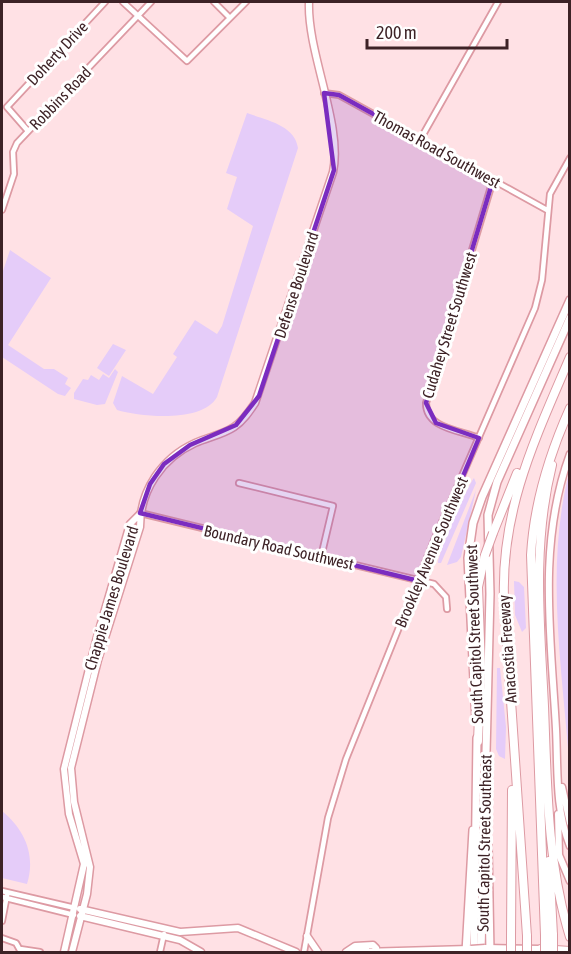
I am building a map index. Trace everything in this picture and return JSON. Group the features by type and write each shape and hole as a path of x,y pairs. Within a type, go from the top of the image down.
{"highway":[{"path":"478,741 481,668 478,587 484,555 570,347"},
{"name":"Anacostia Freeway","path":"527,952 503,580 507,530 525,465 570,357"},
{"name":"Anacostia Freeway","path":"543,951 549,935 530,563 535,513 543,480 570,408"},
{"path":"553,952 549,935 548,806 538,553 548,482 570,413"},
{"path":"511,952 513,732"},
{"path":"548,806 554,864 570,937"},
{"path":"543,951 570,949"}],"main road":[{"name":"South Capitol Street Southwest","path":"469,951 478,741 468,565 472,530 482,497 570,300"},
{"name":"South Capitol Street Southeast","path":"487,950 485,798 490,586 489,509 497,482 570,318"}],"street":[{"name":"Doherty Drive","path":"28,131 6,107 105,2"},
{"path":"123,2 187,61 246,2"},
{"name":"Robbins Road","path":"2,210 14,174 14,150 28,131 151,2"},
{"path":"214,2 230,18"},
{"name":"Defense Boulevard","path":"140,513 150,484 164,464 190,445 236,425 259,396 334,170 334,151 309,2"},
{"path":"420,140 498,2"},
{"name":"Thomas Road Southwest","path":"324,93 339,95 547,210"},
{"name":"Brookley Avenue Southwest","path":"304,952 327,825 341,772 535,308 542,280 550,194 570,158"},
{"name":"Cudahey Street Southwest","path":"479,438 436,423 428,415 426,403 493,180"},
{"path":"570,454 556,500 548,558 559,801 559,855 570,881"},
{"path":"239,483 333,506 321,557"},
{"name":"Boundary Road Southwest","path":"140,513 434,584 442,590 447,609"},
{"name":"Chappie James Boulevard","path":"64,952 84,864 69,814 64,769 97,637 130,524 140,513"},
{"name":"Chappie James Boulevard","path":"72,952 90,867 74,802 71,768 98,660 140,527 140,513"},
{"path":"557,750 570,823"},
{"path":"559,801 570,846"},
{"path":"2,891 5,896 2,921"},
{"path":"5,896 82,913 164,936 188,944 201,952"},
{"path":"82,913 188,932 238,928 254,932 296,952"},
{"path":"160,952 165,928"},
{"path":"307,936 318,952"},
{"path":"2,938 15,942 21,951 40,952"},
{"path":"348,951 355,946 373,945 376,948 410,952"},
{"path":"362,952 543,951"},
{"path":"516,952 543,951"}],"highlighted area":[{"path":"324,93 339,95 493,180 426,403 436,423 479,438 419,581 140,513 150,484 164,464 190,445 236,425 259,396 334,170"}],"shaded area":[{"path":"247,113 286,129 296,140 298,148 217,397 210,405 199,411 171,416 141,415 117,410 113,403 122,376 153,394 177,357 173,354 195,320 217,334 222,326 253,226 227,209 237,177 226,173"},
{"path":"10,250 51,278 8,345 44,369 54,369 68,378 65,384 71,388 65,396 58,394 2,357 2,274"},
{"path":"113,344 126,350 109,376 97,368"},
{"path":"115,369 118,372 105,404 97,405 74,399 74,393 83,379 88,380 91,375 99,380 103,374 109,378"},
{"path":"569,473 569,761 557,617 557,580 562,508"},
{"path":"474,478 476,483 441,563 438,563 453,520"},
{"path":"476,490 461,557 457,562 447,565"},
{"path":"514,581 524,587 526,628 522,632 515,615"},
{"path":"497,668 500,668 506,727 505,759 499,756 496,749"},
{"path":"2,811 17,826 26,844 30,863 27,884 2,878"}]}
